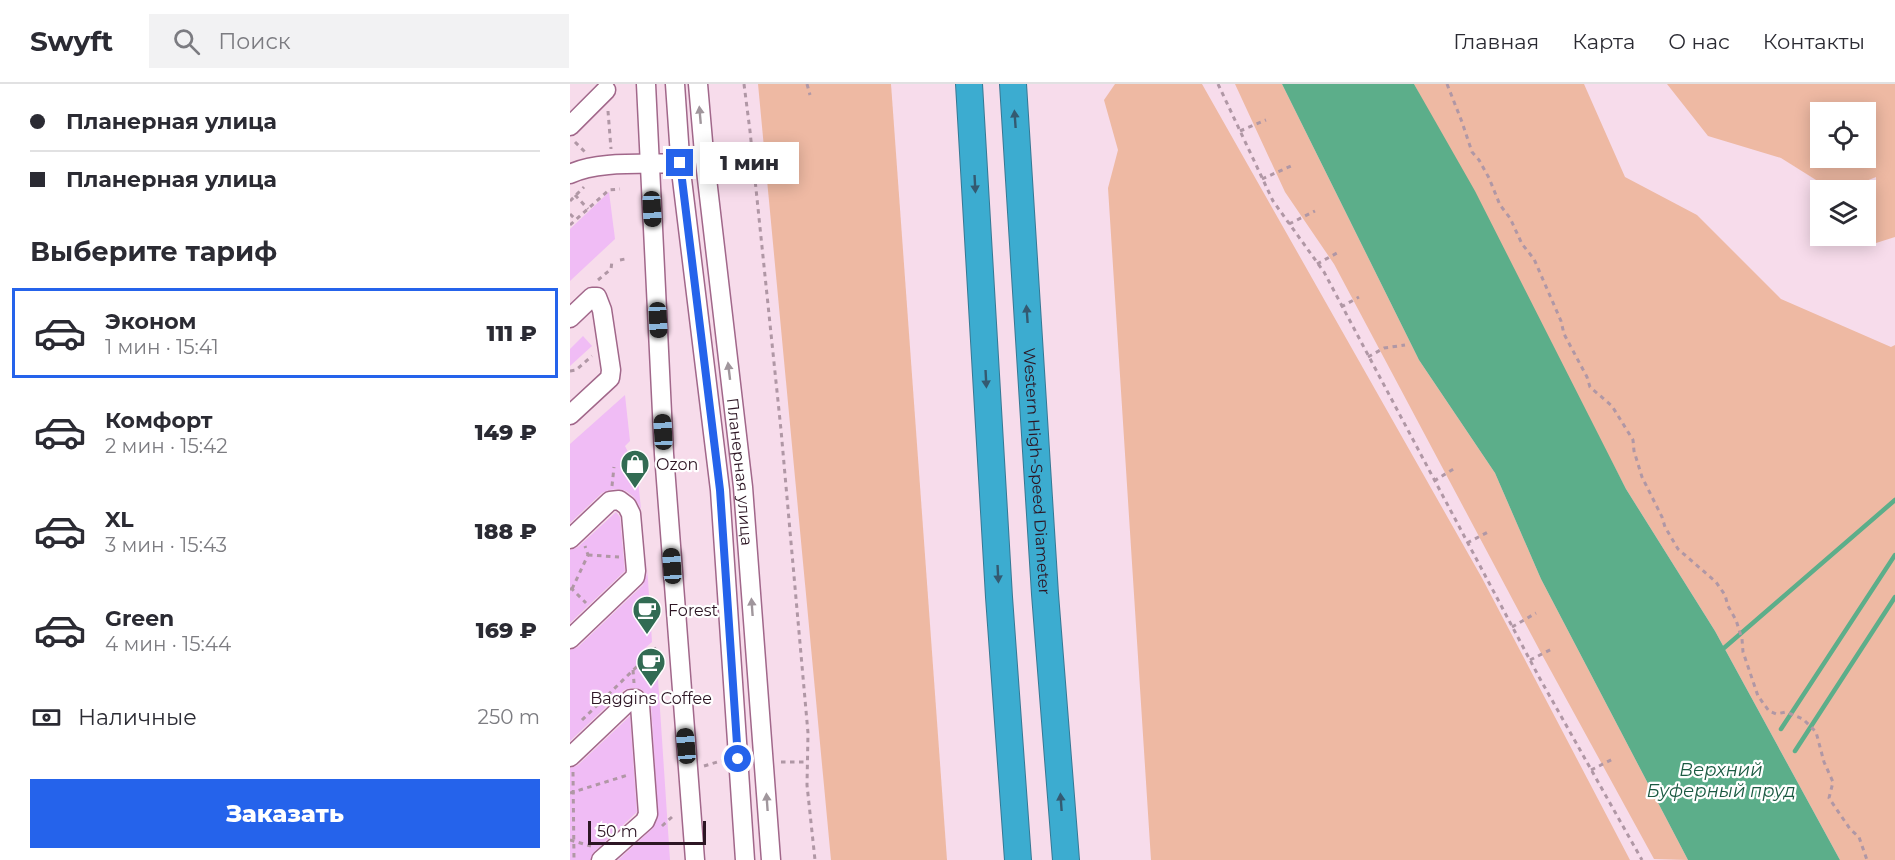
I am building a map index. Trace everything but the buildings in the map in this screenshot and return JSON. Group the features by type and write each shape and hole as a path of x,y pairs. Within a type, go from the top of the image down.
{"highway":[{"path":"969,84 999,597 1018,860"},
{"name":"Western High-Speed Diameter","path":"1013,84 1045,594 1066,860"}],"street":[{"path":"646,84 665,466 695,860"},
{"name":"Планерная улица","path":"675,84 680,163 720,490 745,860"},
{"name":"Планерная улица","path":"698,84 743,487 771,860"},
{"path":"570,126 607,99"},
{"path":"570,174 580,169 608,166 680,163"},
{"path":"570,318 592,297 597,297 601,302 611,375 570,415"},
{"path":"570,639 635,577 631,514 627,506 619,500 610,501 574,535"},
{"path":"571,755 631,699 636,699 640,705 648,814 645,821 601,860"}],"path":[{"path":"744,84 782,441 808,733 807,785 815,860"},
{"path":"807,84 810,95"},
{"path":"1218,84 1273,201 1317,264 1512,627 1642,860"},
{"path":"1447,84 1472,152 1489,178 1500,205 1510,218 1522,244 1534,259 1561,321 1564,334 1590,387 1612,406 1633,440 1642,477 1665,527 1678,549 1710,576 1725,595 1736,620 1742,639 1743,652 1758,696 1769,711 1776,714 1786,712 1803,719 1816,732 1824,762 1833,782 1829,798 1850,829 1859,837 1867,860"},
{"path":"607,99 612,147 608,157 608,166"},
{"path":"1240,131 1266,120"},
{"path":"1262,179 1291,166"},
{"path":"570,225 609,190 620,189"},
{"path":"575,195 588,209"},
{"path":"1289,224 1315,211"},
{"path":"570,214 576,220"},
{"path":"1317,264 1337,253"},
{"path":"620,260 625,259"},
{"path":"592,297 596,282 611,269 612,261"},
{"path":"1341,307 1359,297"},
{"path":"1368,357 1384,348 1405,345"},
{"path":"612,483 614,467"},
{"path":"1434,481 1455,468"},
{"path":"1467,543 1488,531"},
{"path":"572,589 588,555 582,537 574,535"},
{"path":"588,555 635,558"},
{"path":"1512,627 1536,613"},
{"path":"579,723 658,646"},
{"path":"1530,660 1554,648"},
{"path":"571,755 574,860"},
{"path":"1591,770 1615,758"},
{"path":"572,793 645,769"},
{"path":"570,812 574,816"}],"shaded area":[{"path":"758,84 891,84 947,860 831,860"},
{"path":"1115,84 1202,84 1482,578 1630,860 1151,860 1108,188 1118,150 1104,100"},
{"path":"1235,84 1282,84 1419,360 1495,473 1541,579 1688,860 1654,859 1540,651 1334,264 1285,192"},
{"path":"1414,84 1584,84 1625,177 1697,215 1781,299 1891,347 1895,345 1895,860 1840,860 1715,631 1626,489"},
{"path":"1667,84 1895,84 1895,237 1876,243 1876,177 1869,180 1816,180 1781,158 1708,136"}],"water":[{"name":"Верхний Буферный пруд","path":"1282,84 1414,84 1475,191 1626,489 1715,631 1840,860 1688,860 1541,579 1495,473 1419,360"}],"waterway":[{"path":"1724,648 1895,500"},
{"path":"1781,729 1895,555"},
{"path":"1795,751 1895,597"}],"place":[{"name":"Ozon","path":"635,490"},
{"name":"Forest","path":"647,636"},
{"name":"Baggins Coffee","path":"651,688"}],"route":[{"path":"680,163 720,490 738,759"}]}
